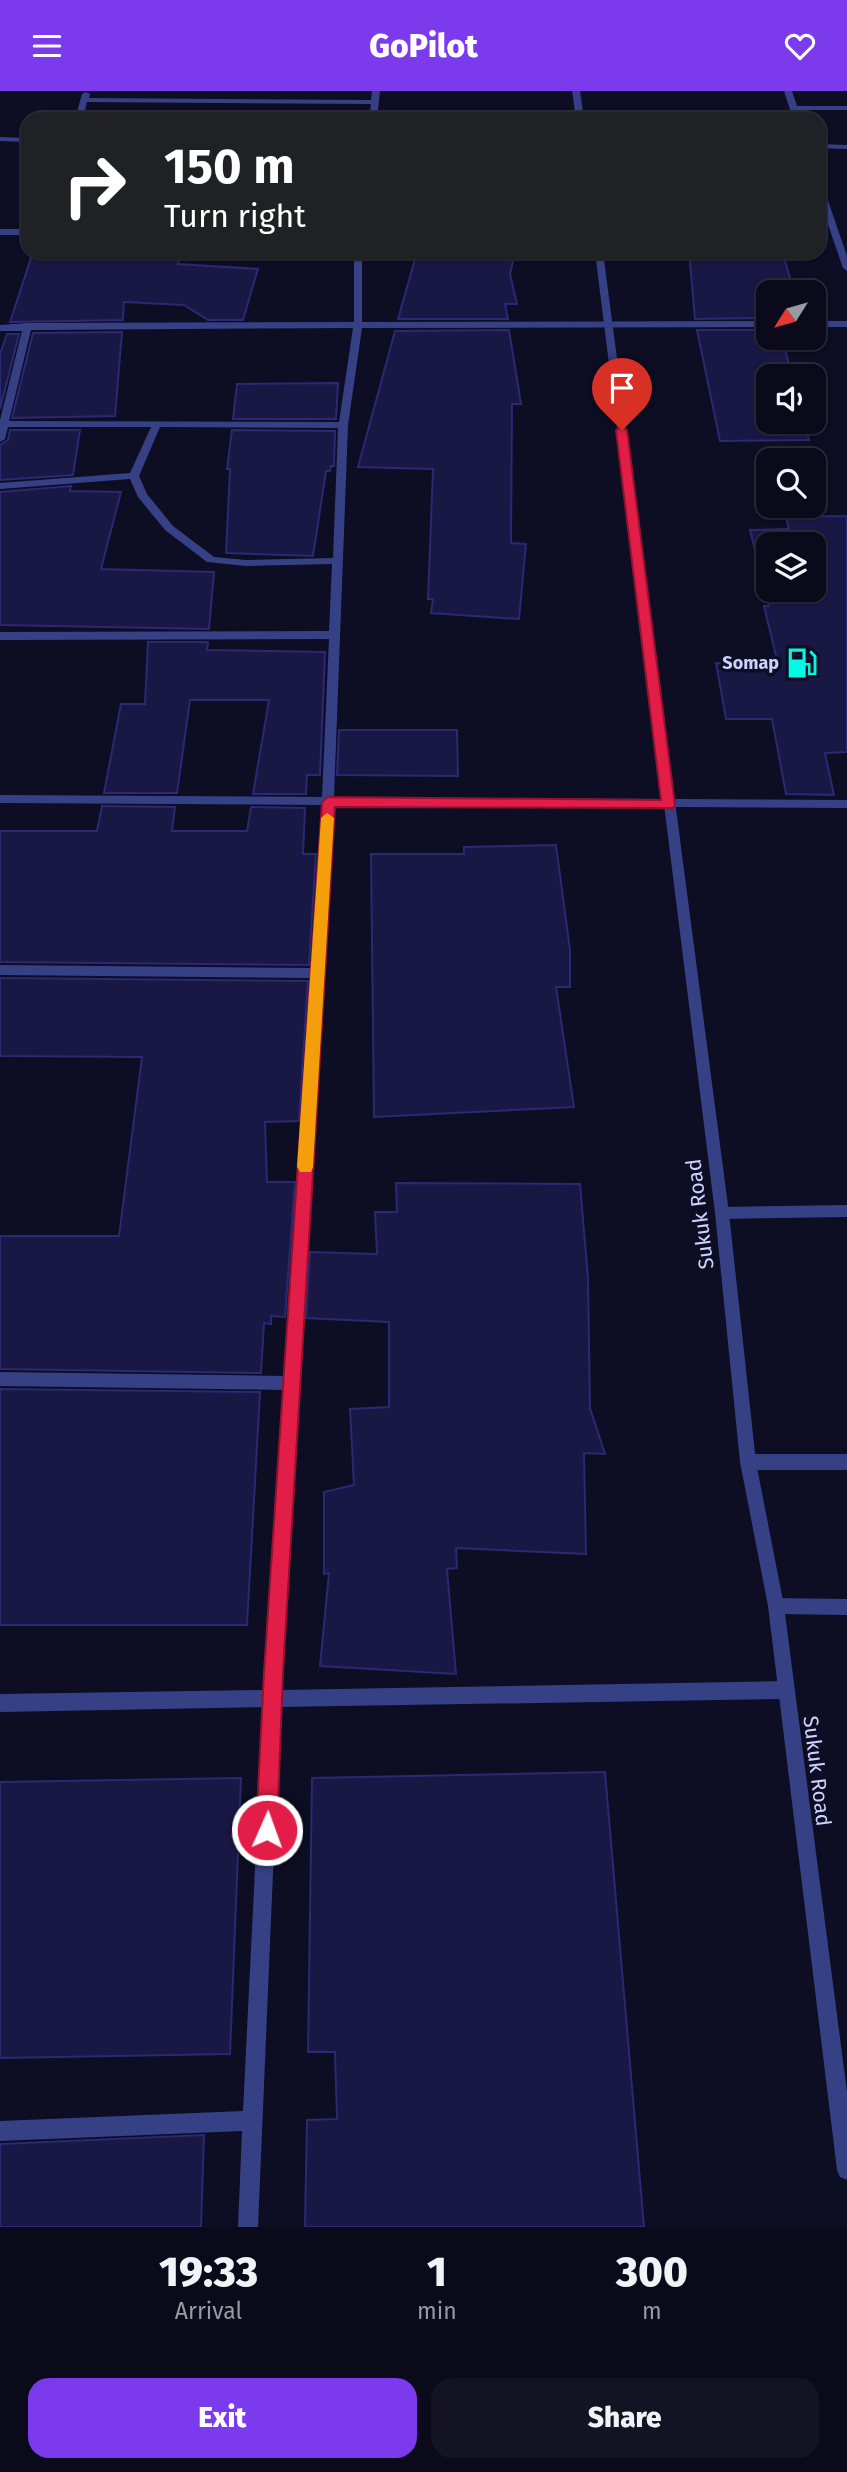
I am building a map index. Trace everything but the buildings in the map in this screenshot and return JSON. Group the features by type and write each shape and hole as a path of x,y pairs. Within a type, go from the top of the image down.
{"street":[{"path":"374,112 376,91"},
{"path":"576,91 579,112"},
{"path":"788,91 794,112"},
{"path":"81,112 86,95 376,102"},
{"path":"793,108 847,108"},
{"path":"0,139 21,140"},
{"path":"826,146 847,146"},
{"path":"826,208 847,268"},
{"path":"0,232 21,233"},
{"path":"836,239 847,239"},
{"path":"248,2227 272,1698 328,802 343,425 358,325 358,259"},
{"name":"Sukuk Road","path":"600,259 722,1213 748,1462 776,1606 847,2170"},
{"path":"0,328 756,324"},
{"path":"826,324 847,324"},
{"path":"0,439 27,326"},
{"path":"4,424 343,425"},
{"path":"156,426 134,476 142,495 169,528 211,560 246,563 338,561"},
{"path":"0,485 134,476"},
{"path":"0,636 335,635"},
{"path":"0,799 847,804"},
{"path":"0,969 318,973"},
{"path":"722,1213 847,1211"},
{"path":"0,1379 292,1383"},
{"path":"748,1462 847,1462"},
{"path":"776,1606 847,1607"},
{"path":"0,1703 785,1690"},
{"path":"0,2131 254,2120"}],"slow traffic":[{"path":"305,1167 327,818"}],"place":[{"name":"Somap","path":"802,663"}],"route":[{"path":"267,1830 274,1672 328,802 668,805 622,430"}]}
